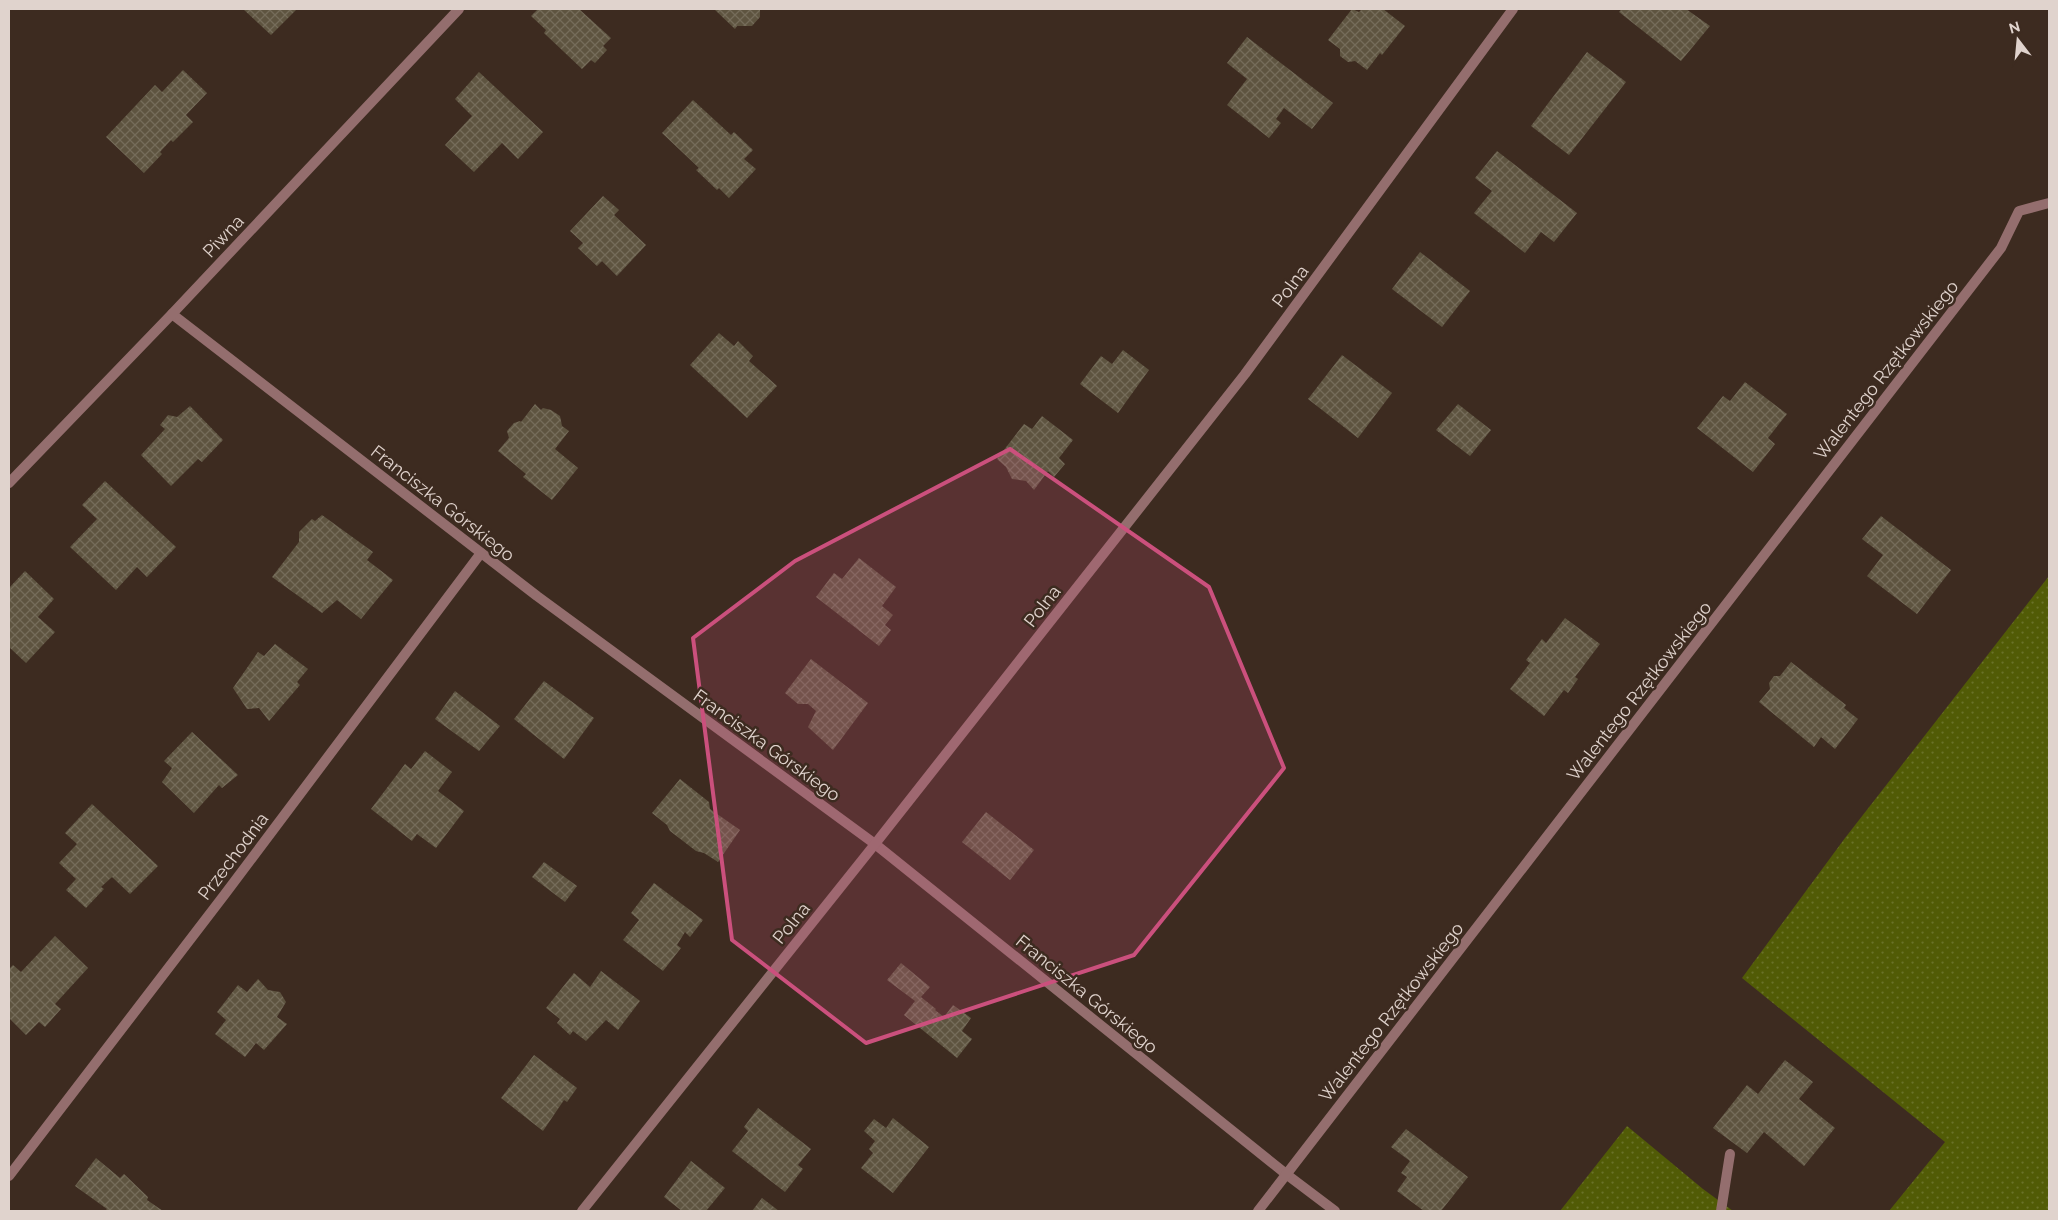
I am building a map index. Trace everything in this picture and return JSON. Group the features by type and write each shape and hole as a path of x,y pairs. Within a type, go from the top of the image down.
{"street":[{"name":"Piwna","path":"9,483 172,314 459,9"},
{"name":"Polna","path":"582,1211 1246,374 1513,9"},
{"name":"Walentego Rzętkowskiego","path":"1258,1211 2001,248 2019,211 2049,203"},
{"name":"Franciszka Górskiego","path":"172,314 481,553 875,844 1286,1174 1335,1211"},
{"name":"Przechodnia","path":"9,1176 225,894 481,553"},
{"path":"1721,1211 1730,1154"}],"highlighted area":[{"path":"1010,449 1209,587 1284,768 1134,955 866,1043 732,940 693,638 795,561"}],"green space":[{"path":"2049,576 2049,1211 1889,1211 1945,1142 1742,978 1845,838"},
{"path":"1627,1126 1703,1189 1733,1211 1560,1211"}],"building":[{"path":"243,9 297,9 271,35"},
{"path":"538,9 579,9 611,38 603,46 607,50 595,63 591,60 582,69 544,33 546,30 531,16"},
{"path":"714,9 760,9 760,17 752,26 737,26 735,29"},
{"path":"1352,9 1359,12 1362,9 1383,9 1405,26 1382,55 1380,53 1367,70 1355,61 1348,62 1340,56 1340,49 1328,40"},
{"path":"1622,9 1686,9 1710,26 1681,61 1619,12"},
{"path":"1247,37 1333,103 1312,129 1284,108 1276,119 1281,123 1269,138 1227,105 1247,79 1227,63"},
{"path":"1587,52 1626,82 1569,155 1531,126"},
{"path":"183,70 207,93 186,115 193,122 173,142 171,140 160,152 162,154 144,173 106,137 155,85 162,92"},
{"path":"479,72 543,132 518,159 502,143 474,172 445,145 472,116 455,99"},
{"path":"693,100 731,135 734,132 753,150 744,159 756,169 729,198 719,188 717,190 696,170 699,168 662,133"},
{"path":"1497,151 1577,213 1554,242 1541,232 1525,253 1474,213 1492,191 1475,178"},
{"path":"603,196 619,210 614,215 646,245 617,276 602,261 597,266 578,248 583,243 570,231"},
{"path":"1420,252 1470,291 1442,327 1392,289"},
{"path":"719,333 734,346 738,341 753,356 749,361 777,386 747,418 690,365"},
{"path":"1123,350 1149,370 1118,413 1080,384 1101,356 1112,364"},
{"path":"1342,355 1392,393 1358,438 1308,399"},
{"path":"1745,382 1787,414 1768,438 1775,444 1753,472 1697,428 1723,396 1730,401"},
{"path":"535,404 541,410 543,408 551,410 560,416 562,426 569,431 555,449 578,468 552,500 523,477 526,474 498,451 509,438 507,431 514,423 521,422"},
{"path":"1458,404 1491,430 1470,456 1436,430"},
{"path":"190,406 223,440 202,462 198,459 171,486 141,455 165,429 160,425 168,415 177,417"},
{"path":"1042,416 1073,440 1059,458 1065,464 1054,477 1048,471 1034,490 1026,481 1012,479 1006,467 997,459 1024,424 1032,429"},
{"path":"105,481 176,547 147,577 137,567 116,590 70,547 97,519 82,505"},
{"path":"322,515 373,552 367,560 393,580 361,619 337,600 322,613 272,577 299,542 299,532 312,519 315,521"},
{"path":"1881,516 1951,570 1917,614 1867,576 1883,555 1862,539"},
{"path":"859,558 896,587 882,606 893,615 885,625 891,630 879,646 816,597 834,573 842,579"},
{"path":"25,571 54,599 38,617 55,632 26,663 9,647 9,588"},
{"path":"1565,618 1600,644 1575,677 1578,679 1568,693 1564,690 1544,716 1510,689 1530,663 1526,660 1542,639 1546,643"},
{"path":"275,644 308,669 297,682 300,685 269,721 259,708 247,709 233,688 258,652 264,656"},
{"path":"811,659 868,703 833,750 808,727 816,711 808,704 798,704 785,693"},
{"path":"1791,662 1846,705 1844,708 1858,719 1835,749 1821,737 1814,747 1759,702 1770,689 1769,683 1774,676 1780,676"},
{"path":"544,681 594,718 564,759 514,719"},
{"path":"455,691 500,726 479,751 435,719"},
{"path":"192,732 238,775 222,788 219,785 194,813 162,782 172,768 164,761"},
{"path":"425,751 452,772 438,791 464,811 436,848 417,834 412,841 371,809 405,764 411,769"},
{"path":"680,779 709,802 710,809 740,830 718,862 704,853 696,851 670,831 667,825 652,813"},
{"path":"92,804 158,866 130,894 112,877 101,887 104,889 86,908 66,890 76,879 59,863 77,844 65,833"},
{"path":"986,812 1034,850 1010,880 962,842"},
{"path":"544,862 577,886 565,902 532,877"},
{"path":"654,883 703,920 690,937 685,932 677,945 681,948 663,971 623,940 639,920 631,913"},
{"path":"55,936 88,968 55,1004 61,1009 45,1027 39,1022 26,1035 9,1018 9,969 13,965 21,972"},
{"path":"901,963 930,987 921,997 935,1010 944,1017 953,1005 971,1018 962,1031 972,1039 957,1058 904,1015 915,1001 887,980"},
{"path":"601,971 640,1001 618,1030 606,1020 586,1041 573,1031 570,1035 557,1023 560,1019 546,1008 574,973 590,987"},
{"path":"258,979 268,990 280,992 286,1002 277,1017 287,1024 264,1050 256,1043 245,1057 215,1034 226,1020 217,1012 238,985 247,992"},
{"path":"534,1055 577,1088 567,1102 564,1100 543,1131 501,1098"},
{"path":"1785,1060 1813,1082 1799,1099 1835,1128 1804,1166 1764,1132 1747,1153 1713,1128 1747,1085 1758,1094"},
{"path":"758,1108 811,1149 798,1165 803,1169 785,1192 732,1151 748,1131 744,1127"},
{"path":"893,1118 929,1147 893,1193 861,1168 873,1153 869,1149 875,1141 864,1131 874,1119 886,1128"},
{"path":"1406,1129 1468,1177 1441,1211 1424,1211 1397,1191 1407,1177 1401,1173 1410,1161 1391,1147"},
{"path":"96,1158 120,1178 124,1174 148,1197 147,1200 163,1211 105,1211 107,1209 75,1186"},
{"path":"691,1161 725,1188 706,1211 682,1211 664,1197"},
{"path":"762,1198 779,1211 752,1211"}]}
